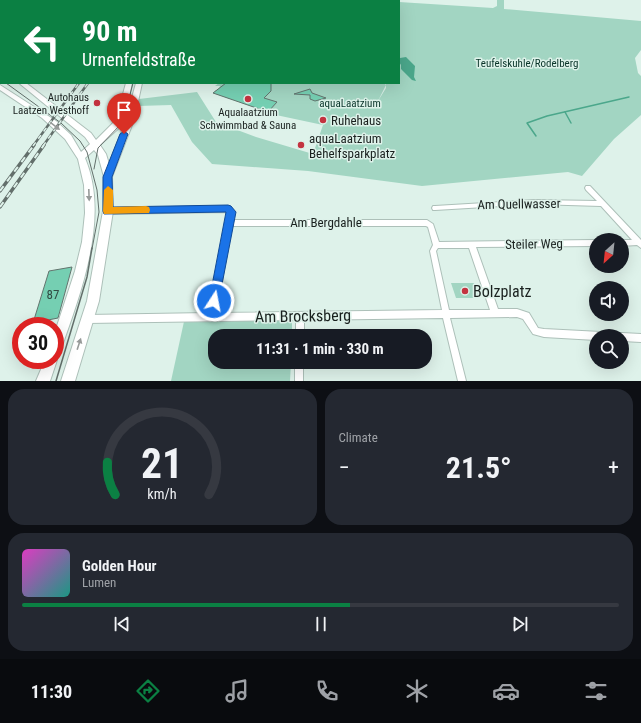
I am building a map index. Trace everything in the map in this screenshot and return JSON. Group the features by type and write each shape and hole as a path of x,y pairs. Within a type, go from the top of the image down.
{"main road":[{"path":"23,84 77,125 96,144 102,154 108,177 108,211 93,300 68,381"},
{"path":"81,157 112,131 120,120 129,84"},
{"path":"108,177 130,120 139,84"},
{"path":"0,87 63,132 77,149 85,167 90,193 88,232 83,262 71,306 64,325"},
{"path":"43,381 48,369"}],"street":[{"path":"588,188 640,242"},
{"name":"Am Quellwasser","path":"435,208 536,202 602,204"},
{"path":"108,211 228,209 232,212 211,317"},
{"name":"Am Bergdahle","path":"229,223 423,222 431,226 436,245"},
{"path":"629,243 640,242"},
{"name":"Steiler Weg","path":"436,245 589,243"},
{"path":"436,245 433,251 447,323 462,381"},
{"path":"472,245 495,313"},
{"name":"Am Brocksberg","path":"87,319 517,313 526,316 536,331 544,333 589,335"},
{"path":"300,316 300,329"},
{"path":"629,337 641,338"},
{"path":"299,369 299,381"}],"green space":[{"name":"Teufelskuhle/Rodelberg","path":"497,0 504,0 504,9 641,21 641,50 635,58 638,73 641,76 641,115 614,139 582,176 568,172 422,186 308,171 212,164 192,142 171,105 138,106 139,99 197,92 216,122 256,137 313,154 323,125 276,115 213,93 216,90 221,92 219,89 220,86 215,86 218,84 400,84 400,2 493,8 497,6","holes":["386,85 386,88 378,101"]},
{"name":"Bolzplatz","path":"451,283 474,283 479,298 456,298"},
{"path":"292,316 292,329 208,329 208,369 291,369 290,381 171,381 185,317"}],"shaded area":[{"path":"406,57 415,66 414,77 416,81 412,80 401,69 400,58"}],"building":[{"name":"Aqualaatzium Schwimmbad & Sauna","path":"225,84 271,84 271,91 264,98 277,102 268,112 213,93"},
{"path":"310,89 312,93 326,98 315,101 310,99 310,95 294,94"},
{"path":"72,267 58,317 35,317 49,271"}],"waterway":[{"path":"536,136 527,123 547,116 629,97"},
{"path":"565,112 571,123"}],"tram line":[{"path":"7,84 61,123 80,141 87,152 97,190 99,212 92,249"},
{"path":"94,169 98,148 123,122 133,84"},
{"path":"56,381 87,277 92,248"}],"railway":[{"path":"33,146 78,84"},
{"path":"43,146 87,84"},
{"path":"0,191 34,145"},
{"path":"0,207 44,145"}],"slow traffic":[{"path":"108,190 108,211 146,210"}],"place":[{"name":"Aqualaatzium Schwimmbad & Sauna","path":"248,99"},
{"name":"Autohaus Laatzen Westhoff","path":"97,103"},
{"name":"Ruhehaus","path":"323,120"},
{"name":"aquaLaatzium Behelfsparkplatz","path":"301,145"},
{"name":"Bolzplatz","path":"465,291"}],"route":[{"path":"124,134 108,177 108,211 228,209 232,212 214,301"}],"park label":[{"name":"aquaLaatzium","path":"350,103"}]}
